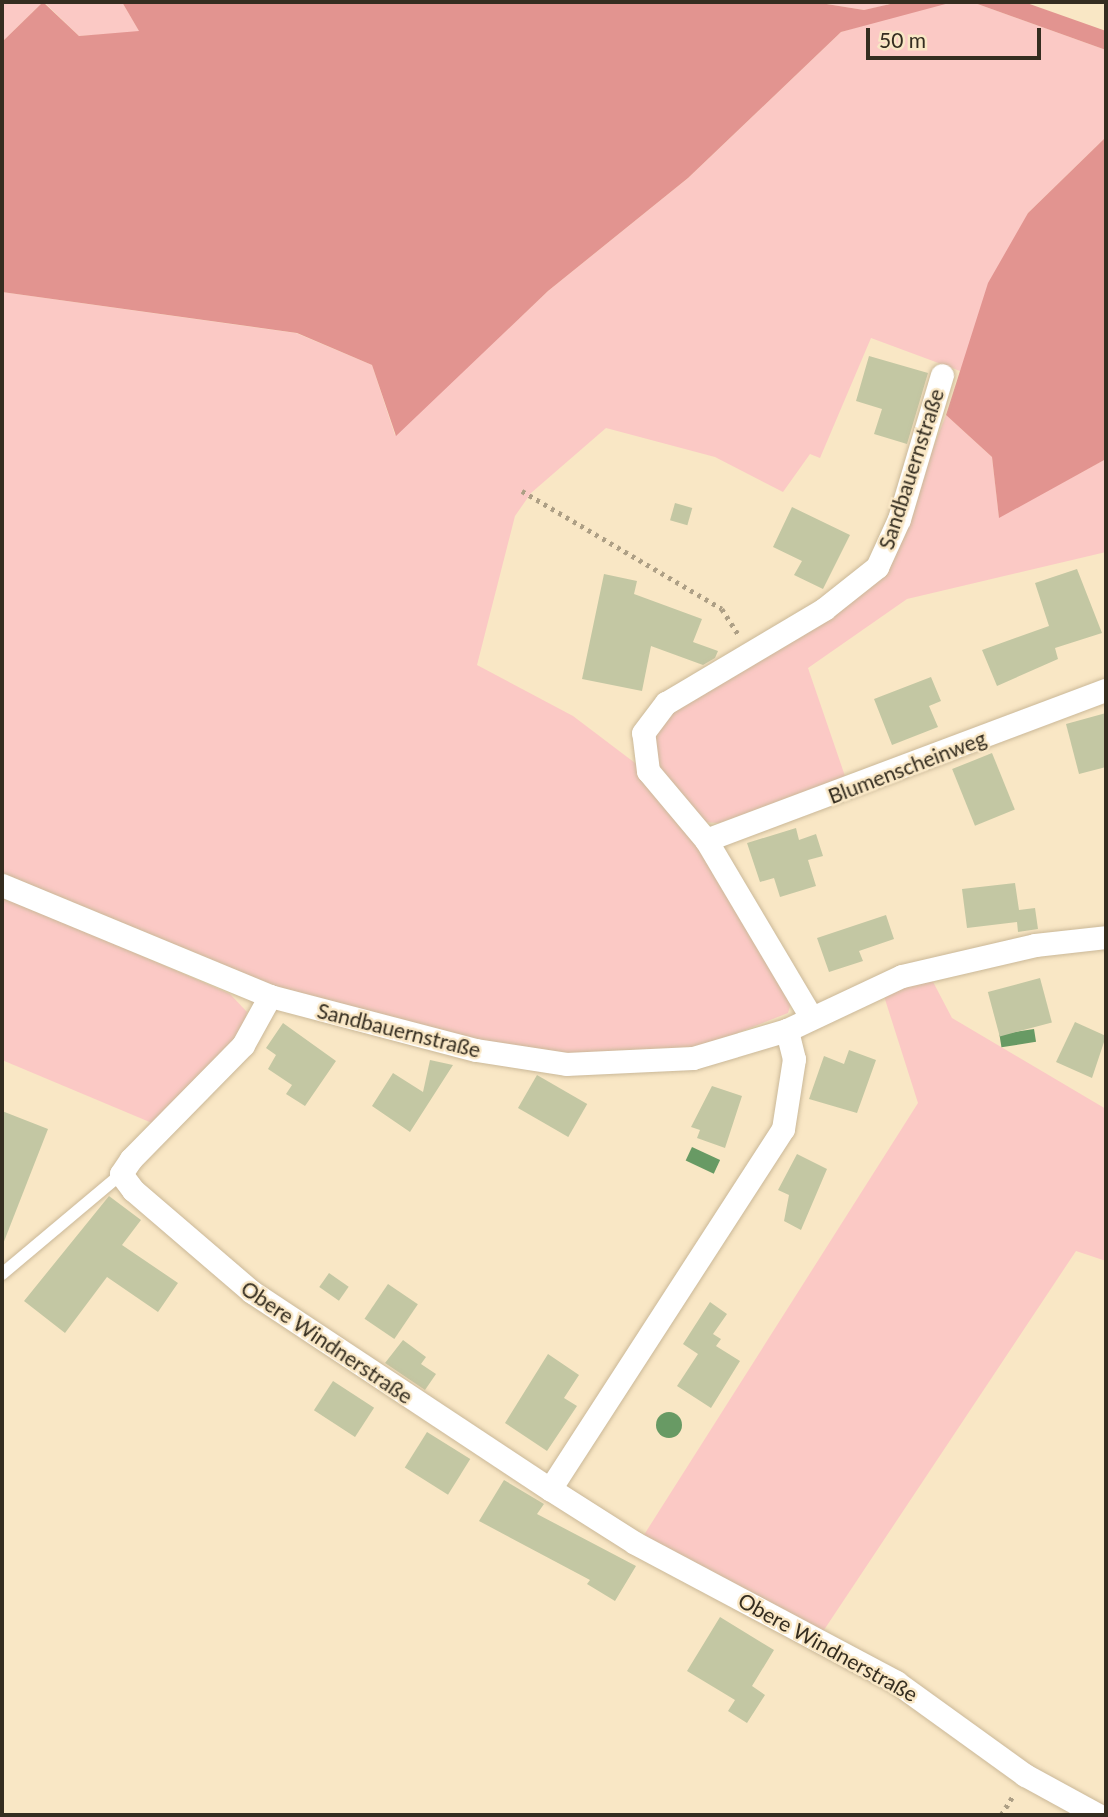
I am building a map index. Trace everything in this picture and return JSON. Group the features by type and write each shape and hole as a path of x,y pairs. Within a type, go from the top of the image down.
{"street":[{"name":"Sandbauernstraße","path":"811,1017 706,840 648,771 643,733 666,703 824,609 877,567 900,519 942,375"},
{"name":"Blumenscheinweg","path":"706,840 1106,690"},
{"name":"Sandbauernstraße","path":"2,885 270,996 463,1047 566,1064 693,1058 787,1030 902,976 1035,945 1106,937"},
{"path":"121,1174 243,1045 270,996"},
{"path":"550,1489 783,1129 794,1059 787,1030"},
{"name":"Obere Windnerstraße","path":"121,1174 252,1292 550,1489 635,1543 896,1682 1025,1775 1098,1815"}],"lane":[{"path":"2,1274 121,1174"}],"path":[{"path":"522,491 722,609 751,652"}],"shaded area":[{"path":"2,2 43,2 2,42"},
{"path":"43,2 79,36 139,31 122,2 814,2 864,10 899,2 953,2 841,32 688,178 548,291 396,436 372,365 297,333 2,292 2,42"},
{"path":"44,2 122,2 140,32 79,36"},
{"path":"815,2 887,2 887,5 864,10"},
{"path":"972,2 1106,50 1106,137 1028,213 960,371 871,338 820,458 810,454 783,492 715,457 606,428 531,493 515,516 477,665 573,716 639,766 703,847 791,1003 788,1013 699,1048 580,1055 458,1037 270,986 2,873 2,292 296,333 372,365 395,435 548,291 688,178 841,32 935,4"},
{"path":"972,2 1024,2 1106,31 1106,50"},
{"path":"1106,137 1106,459 999,518 992,457 946,415 988,283 1028,213"},
{"path":"946,415 992,457 999,517 1106,459 1106,552 907,599 808,668 846,779 719,823 702,822 657,769 652,728 663,714 850,600 912,501"},
{"path":"2,895 230,994 247,1012 242,1036 152,1123 2,1060"},
{"path":"931,978 952,1018 1106,1109 1106,1261 1076,1251 820,1636 642,1538 918,1103 883,993"},
{"path":"1034,1029 1036,1042 1001,1047 999,1034"},
{"path":"692,1147 720,1160 714,1174 686,1161"},
{"path":"669,1412 678,1416 682,1425 678,1434 669,1438 660,1434 656,1425 660,1416"}],"building":[{"path":"869,356 928,373 907,444 874,434 882,409 856,401"},
{"path":"675,503 692,508 687,525 670,520"},
{"path":"792,507 850,535 823,589 794,575 802,561 773,547"},
{"path":"1077,569 1102,633 1055,648 1058,659 997,686 982,650 1049,626 1035,583"},
{"path":"604,574 637,581 634,594 702,619 693,642 718,651 715,658 703,665 651,646 642,691 582,679"},
{"path":"931,677 941,701 929,706 938,727 892,745 874,699"},
{"path":"1106,713 1106,767 1079,774 1066,724"},
{"path":"992,753 1015,810 975,826 952,769"},
{"path":"796,828 799,840 816,834 823,856 808,860 816,886 780,897 774,878 760,882 747,843"},
{"path":"1015,883 1019,910 1035,908 1038,929 1018,932 1017,922 967,928 962,889"},
{"path":"886,915 894,939 859,951 863,961 829,972 817,938"},
{"path":"1040,978 1052,1022 1000,1036 988,992"},
{"path":"1075,1022 1106,1036 1092,1078 1056,1062"},
{"path":"283,1023 336,1061 305,1106 286,1094 292,1085 268,1069 276,1055 266,1048"},
{"path":"849,1050 876,1060 857,1113 809,1099 824,1056 844,1064"},
{"path":"430,1060 453,1065 410,1132 372,1106 393,1073 423,1092"},
{"path":"537,1075 587,1104 568,1137 518,1108"},
{"path":"712,1086 742,1096 725,1148 697,1138 700,1130 691,1127"},
{"path":"2,1111 48,1129 3,1244 2,1243"},
{"path":"797,1154 827,1169 801,1230 784,1221 789,1195 778,1190"},
{"path":"109,1196 141,1220 122,1245 178,1283 158,1312 107,1277 65,1333 24,1301"},
{"path":"329,1273 349,1287 339,1301 319,1287"},
{"path":"388,1284 418,1304 394,1339 365,1319"},
{"path":"710,1302 727,1314 713,1334 721,1339 716,1346 740,1361 711,1408 677,1386 698,1354 683,1344"},
{"path":"403,1340 426,1357 421,1364 436,1374 425,1390 385,1363"},
{"path":"548,1354 579,1375 564,1398 577,1406 547,1451 505,1423"},
{"path":"333,1381 374,1408 355,1437 314,1410"},
{"path":"427,1432 470,1459 448,1495 405,1468"},
{"path":"504,1480 544,1504 537,1514 636,1566 615,1601 587,1584 590,1580 479,1521"},
{"path":"720,1617 774,1650 752,1686 765,1695 747,1723 728,1711 735,1700 687,1671"}]}
